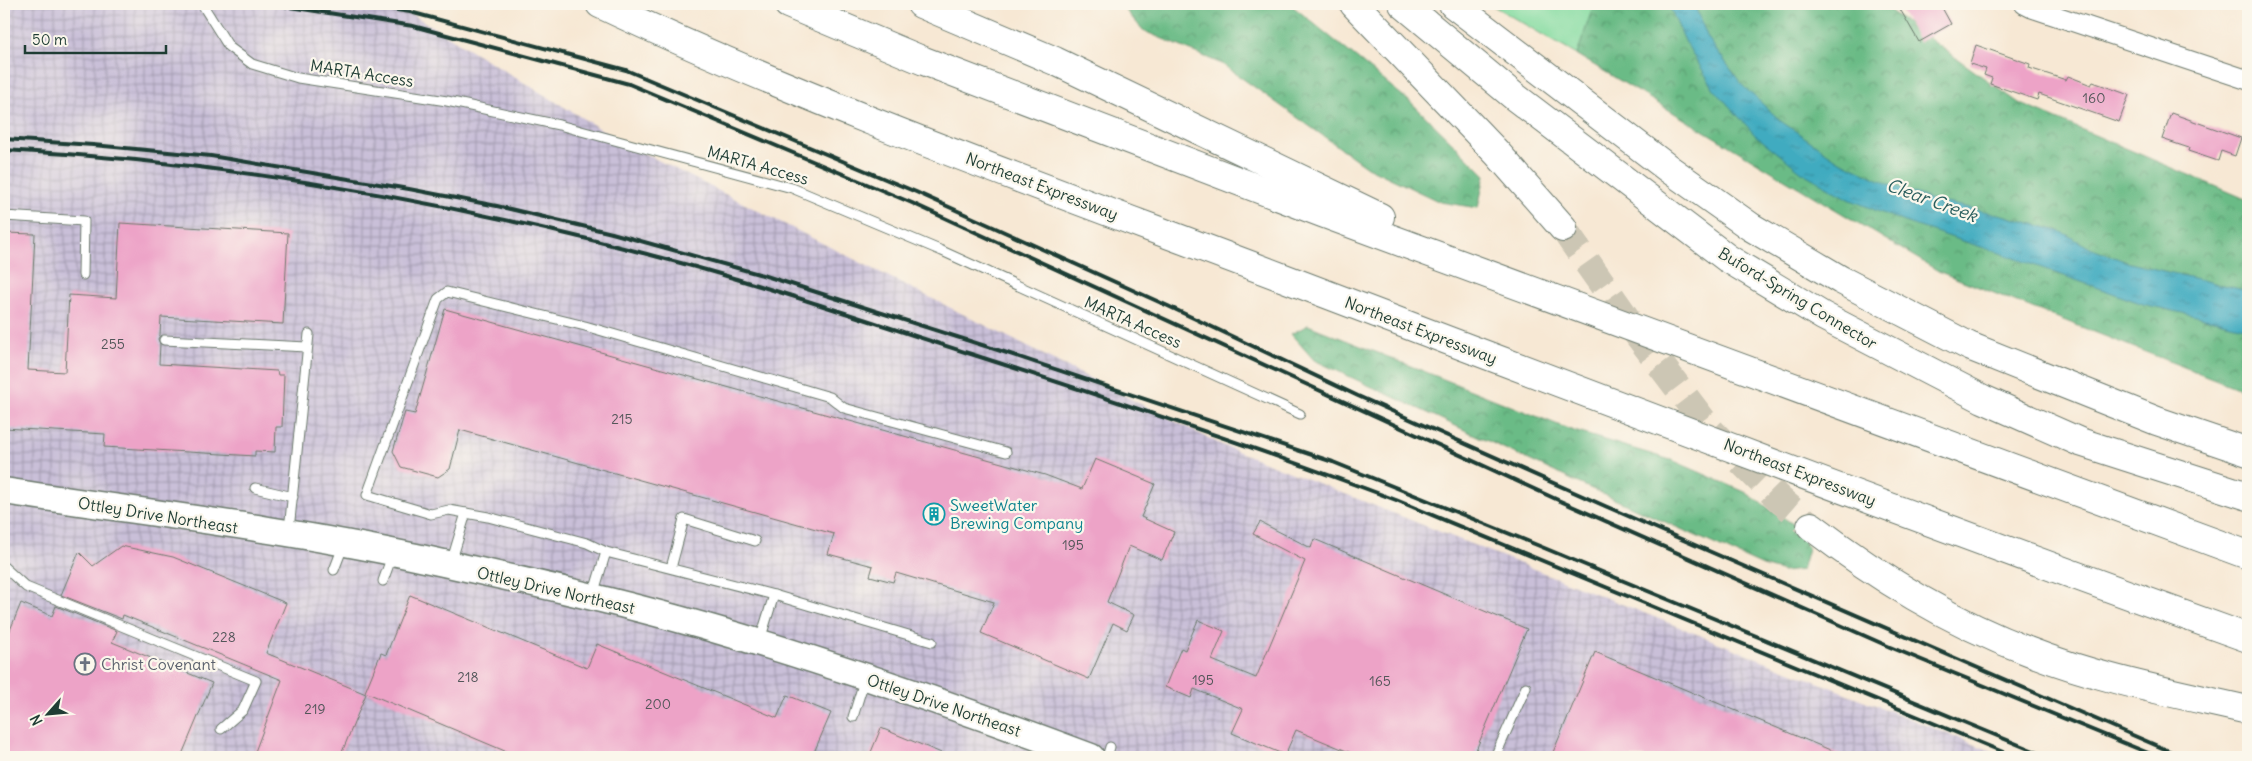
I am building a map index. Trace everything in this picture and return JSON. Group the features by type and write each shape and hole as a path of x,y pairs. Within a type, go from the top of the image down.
{"highway":[{"name":"Northeast Expressway","path":"600,4 793,89 980,162 1833,485 2248,638"},
{"path":"788,4 924,62 1530,290 2248,554"},
{"path":"921,4 1055,61 1530,290"},
{"path":"1354,4 1497,153 1563,228"},
{"name":"Buford-Spring Connector","path":"1403,4 1515,97 1727,258 1823,316 1982,399 2080,442 2248,496"},
{"path":"1453,4 1669,170 1751,227 1841,280 1969,346 2157,421 2248,452"},
{"path":"1810,526 1890,583 1976,629 2028,651 2121,681 2248,710"}],"street":[{"path":"2024,4 2248,80"},
{"name":"Ottley Drive Northeast","path":"4,491 289,534 394,553 592,598 760,643 1089,753"}],"lane":[{"name":"MARTA Access","path":"202,4 229,47 252,64 298,78 448,101 559,125 792,188 942,251 1300,414"},
{"path":"4,216 84,221 83,275"},
{"path":"932,642 774,595 606,552 587,543 488,517 449,510 431,514 367,495 438,299 447,292 585,326 830,397 844,408 1006,452"},
{"path":"289,534 309,334"},
{"path":"164,340 307,347"},
{"path":"255,488 292,497"},
{"path":"450,565 466,513"},
{"path":"671,568 684,519 755,541"},
{"path":"334,570 344,544"},
{"path":"592,598 606,552"},
{"path":"383,581 394,553"},
{"path":"4,567 26,586 256,680 244,710 221,729"},
{"path":"760,643 774,595"},
{"path":"853,716 866,678"},
{"path":"1495,757 1526,687"},
{"path":"1089,753 1107,757"}],"shaded area":[{"path":"4,4 395,4 620,141 1222,445 2006,757 4,757"}],"green space":[{"path":"1120,4 1290,4 1414,105 1485,175 1478,208 1440,202 1367,167 1222,64 1144,31"},
{"path":"1490,4 1594,4 1577,55"},
{"path":"1594,4 1881,4 2019,103 2248,200 2248,392 1940,272 1577,55"},
{"path":"1308,325 1571,430 1674,461 1745,492 1796,526 1808,548 1802,570 1783,572 1763,566 1574,481 1314,360 1291,334"}],"water":[{"name":"Clear Creek","path":"1668,4 1694,4 1708,38 1743,86 1782,122 1838,160 1884,182 1932,200 2002,215 2062,232 2092,249 2130,263 2248,291 2248,328 2143,304 2000,253 1904,222 1851,200 1803,173 1755,135 1714,89 1686,43"}],"building":[{"path":"1897,4 1940,4 1951,24 1919,42"},
{"path":"1976,45 2030,64 2029,68 2066,80 2068,76 2091,85 2093,82 2129,95 2119,122 2039,94 2037,100 1990,84 1992,78 1984,75 1986,69 1970,64"},
{"path":"2171,113 2241,138 2235,156 2221,151 2218,161 2188,151 2189,148 2162,139"},
{"path":"120,223 288,233 283,324 161,317 158,339 160,344 159,364 277,371 278,375 284,375 282,427 276,427 275,452 255,451 255,456 104,447 105,434 4,428 4,233 35,234 28,370 65,372 69,295 116,298"},
{"path":"445,309 1045,475 1082,489 1095,459 1155,484 1141,517 1174,532 1162,560 1129,546 1107,602 1134,615 1127,630 1113,623 1089,679 981,633 994,602 896,573 893,582 870,576 873,566 828,554 834,534 460,430 450,469 438,477 401,467 393,451 405,412 415,414"},
{"path":"1260,522 1311,548 1314,539 1527,629 1473,757 1361,757 1296,730 1285,755 1232,733 1243,709 1194,689 1191,698 1165,687 1181,648 1185,650 1198,620 1224,631 1212,660 1256,678 1305,561 1253,534"},
{"path":"121,546 173,557 286,603 266,653 366,694 340,757 253,757 282,680 123,615 122,619 61,595 79,552 93,566"},
{"path":"410,595 587,668 597,644 777,718 787,695 831,713 812,757 519,757 365,692 381,653 386,655"},
{"name":"Christ Covenant","path":"21,603 52,616 56,606 117,631 112,642 212,683 181,757 4,757 4,645"},
{"path":"1595,652 1847,757 1551,757"},
{"path":"881,728 951,757 869,757"}],"tunnel":[{"path":"1563,228 1638,335 1710,430 1779,499 1811,526"}],"railway":[{"path":"270,4 413,26 629,84 912,203 1558,500 1890,647 2158,757"},
{"path":"358,4 410,12 626,70 916,192 1168,306 1358,396 1605,506 2183,757"},
{"path":"4,139 211,156 409,189 497,206 612,233 766,276 1004,352 1333,462 2048,757"},
{"path":"4,150 177,164 349,189 520,223 688,265 759,286 1131,406 1291,461 1396,500 2015,757"}],"place":[{"name":"SweetWater Brewing Company","path":"934,514"},
{"name":"Christ Covenant","path":"85,664"}]}
